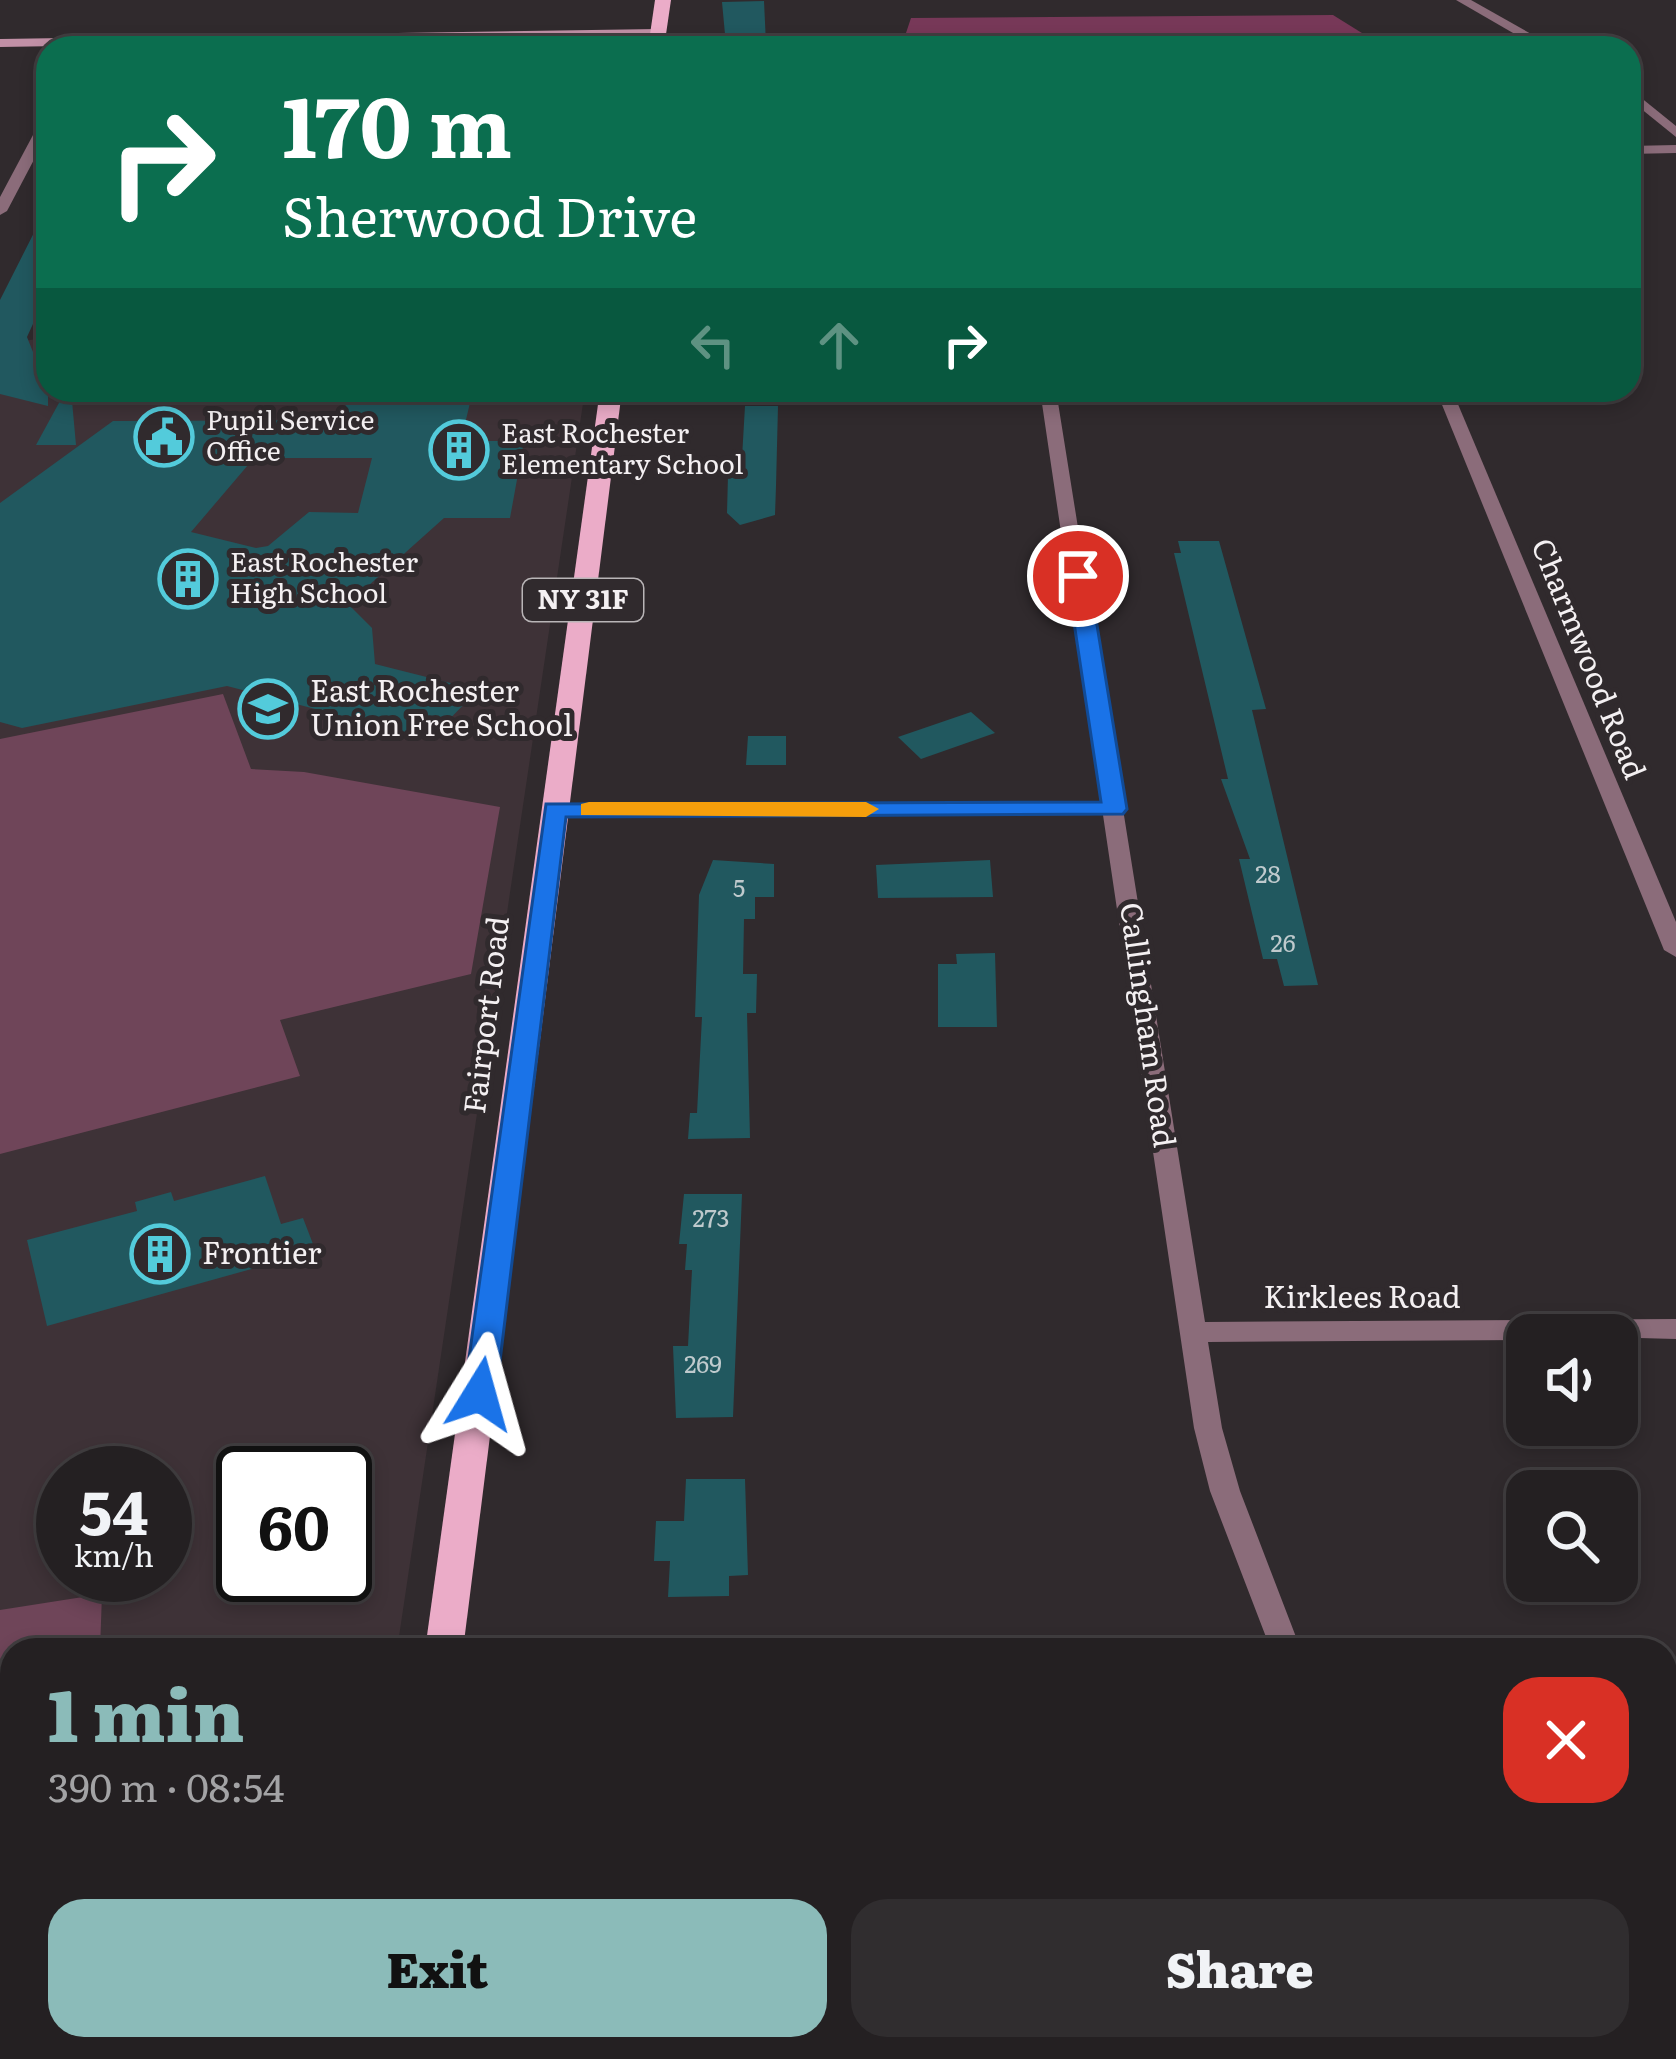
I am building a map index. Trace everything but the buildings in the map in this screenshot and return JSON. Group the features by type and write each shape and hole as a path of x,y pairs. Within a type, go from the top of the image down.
{"main road":[{"path":"658,36 663,0"},
{"name":"Fairport Road","path":"446,1638 609,402"}],"street":[{"path":"1462,0 1527,36"},
{"path":"0,43 36,44"},
{"path":"1641,102 1676,133"},
{"path":"0,211 36,143"},
{"path":"1641,149 1676,148"},
{"name":"Callingham Road","path":"1050,402 1208,1428 1225,1491 1281,1638"},
{"name":"Charmwood Road","path":"1449,402 1676,950"},
{"path":"555,810 1114,809"},
{"name":"Kirklees Road","path":"1192,1332 1676,1328"}],"shaded area":[{"path":"1333,15 1367,36 905,36 911,18"},
{"name":"East Rochester Union Free School","path":"36,339 36,402 583,402 399,1638 0,1638 0,345"},
{"path":"223,694 251,769 304,772 500,807 471,974 280,1020 300,1076 0,1154 0,739"},
{"path":"51,1602 102,1602 100,1638 0,1638 0,1610"}],"slow traffic":[{"path":"589,810 866,809"}],"place":[{"name":"Pupil Service Office","path":"164,437"},
{"name":"East Rochester Elementary School","path":"459,450"},
{"name":"East Rochester High School","path":"188,579"},
{"name":"East Rochester Union Free School","path":"268,709"},
{"name":"Frontier","path":"160,1254"}],"route":[{"path":"480,1394 555,810 1114,809 1078,576"}]}
